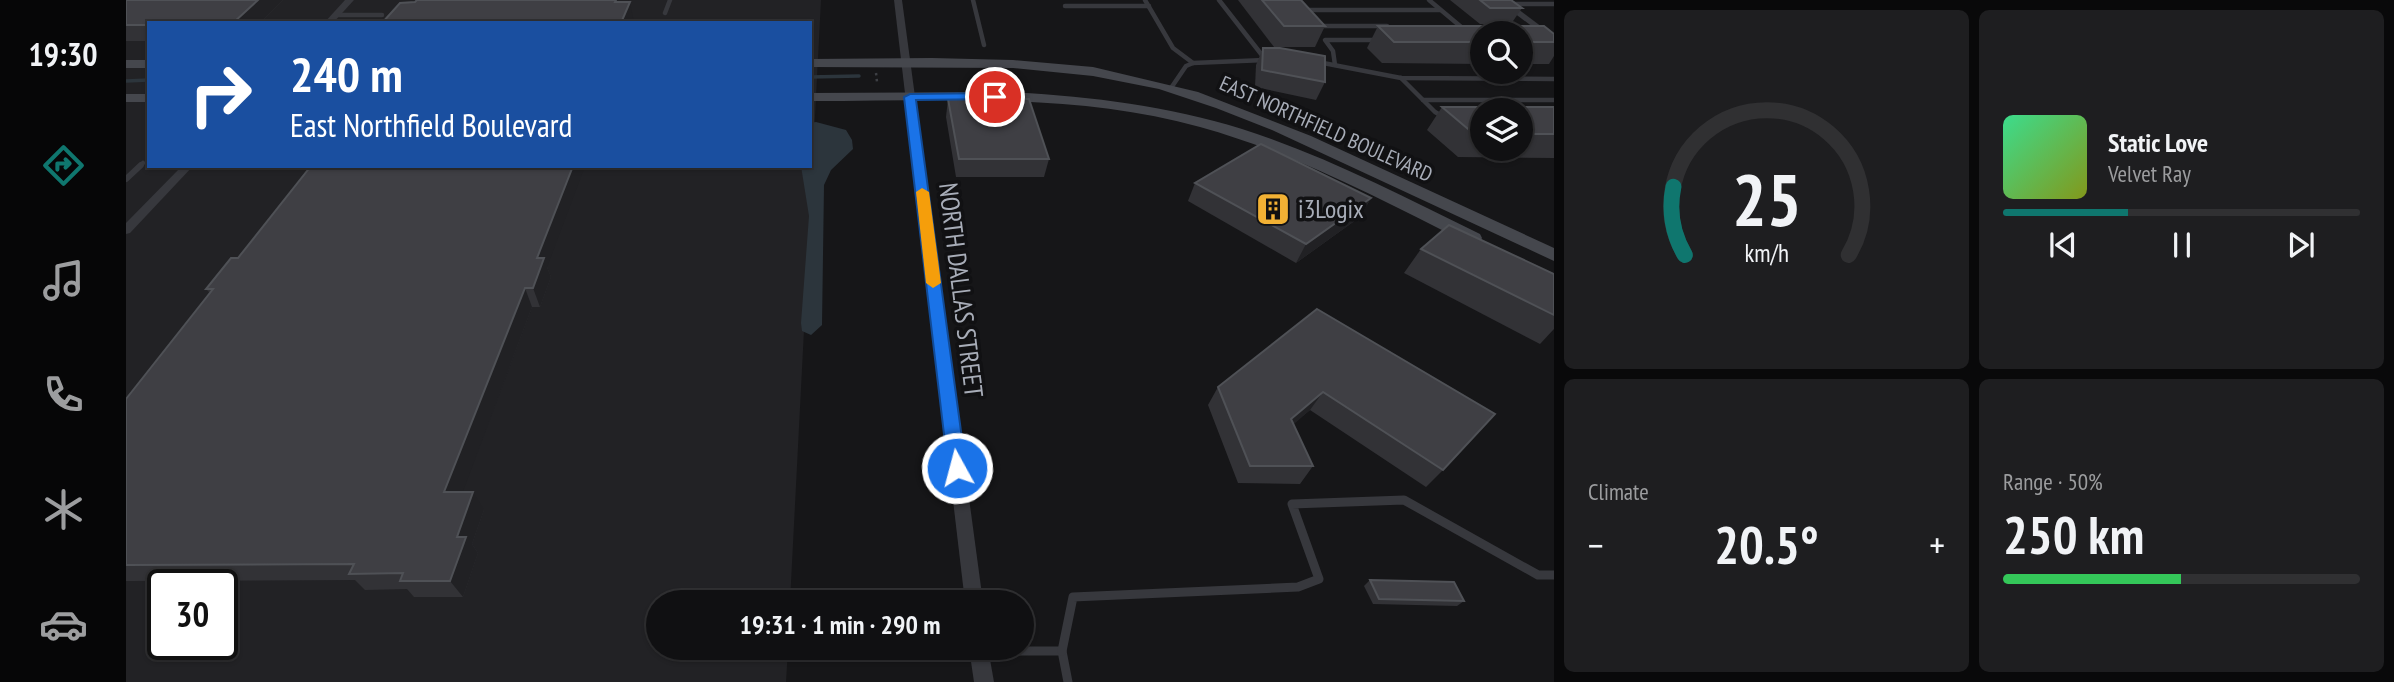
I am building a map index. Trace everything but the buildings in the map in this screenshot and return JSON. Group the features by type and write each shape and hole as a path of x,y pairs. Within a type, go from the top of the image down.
{"main road":[{"name":"EAST NORTHFIELD BOULEVARD","path":"812,63 993,63 1054,66 1171,88 1269,122 1554,255"},
{"path":"126,64 147,64"},
{"name":"EAST NORTHFIELD BOULEVARD","path":"812,97 910,103 1080,100 1143,109 1202,122 1301,156 1484,244"},
{"path":"126,98 147,98"}],"street":[{"path":"331,19 350,0"},
{"name":"NORTH DALLAS STREET","path":"898,0 972,590"},
{"path":"1504,2 1554,40"},
{"path":"126,230 186,168"},
{"path":"981,660 984,682"}],"lane":[{"path":"665,13 670,0"},
{"path":"973,0 984,45"},
{"path":"1145,0 1173,48 1193,63"},
{"path":"1219,0 1265,60"},
{"path":"1429,0 1469,33"},
{"path":"1534,0 1539,4"},
{"path":"1504,2 1554,4"},
{"path":"1065,6 1149,6"},
{"path":"1305,18 1298,10 1441,10"},
{"path":"331,19 382,15"},
{"path":"1335,65 1334,51 1312,26 1396,26"},
{"path":"1452,27 1461,27"},
{"path":"1325,40 1380,40"},
{"path":"1171,88 1186,66 1193,63 1273,60"},
{"path":"1315,62 1401,78 1554,79"},
{"path":"1401,78 1435,113 1453,119"},
{"path":"1423,100 1554,100"},
{"path":"126,179 143,163"},
{"path":"1068,682 1062,650 1073,597 1298,587 1319,579 1292,504 1404,500 1538,575 1554,575"},
{"path":"1034,650 1062,650"}],"shaded area":[{"path":"126,0 821,0 791,590 646,590 646,660 787,660 786,682 126,682"},
{"path":"812,123 846,130 852,140 853,149 831,170 824,185 822,325 811,335 802,331 801,323 809,216 801,168 812,168"}],"waterway":[{"path":"812,77 859,76"},
{"path":"126,81 147,80"}],"slow traffic":[{"path":"922,192 933,283"}],"place":[{"name":"i3Logix","path":"1273,209"}],"route":[{"path":"957,468 910,97 995,97"}]}
